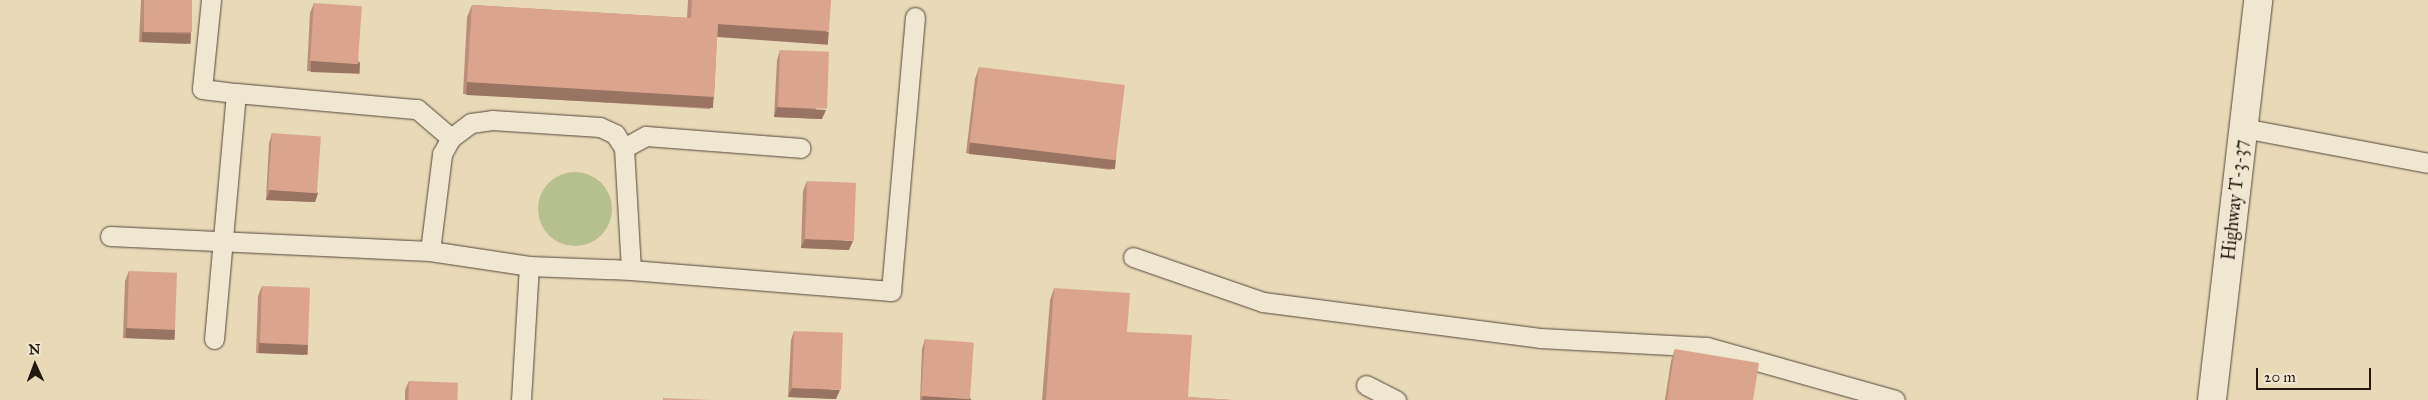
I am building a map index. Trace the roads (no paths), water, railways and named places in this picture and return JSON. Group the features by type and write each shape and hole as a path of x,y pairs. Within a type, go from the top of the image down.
{"main road":[{"name":"Highway T-3-37","path":"2212,400 2258,0"}],"lane":[{"path":"210,0 202,89 417,109 451,138"},
{"path":"110,236 430,251 529,266 631,270 890,291 915,18"},
{"path":"214,339 236,93"},
{"path":"430,251 442,154 451,138 471,123 492,120 600,127 615,134 624,148 631,270"},
{"path":"2243,128 2428,164"},
{"path":"624,148 646,136 801,148"},
{"path":"1133,257 1262,302 1540,338 1707,347 1895,400"},
{"path":"521,400 529,266"},
{"path":"1366,385 1396,400"}]}
